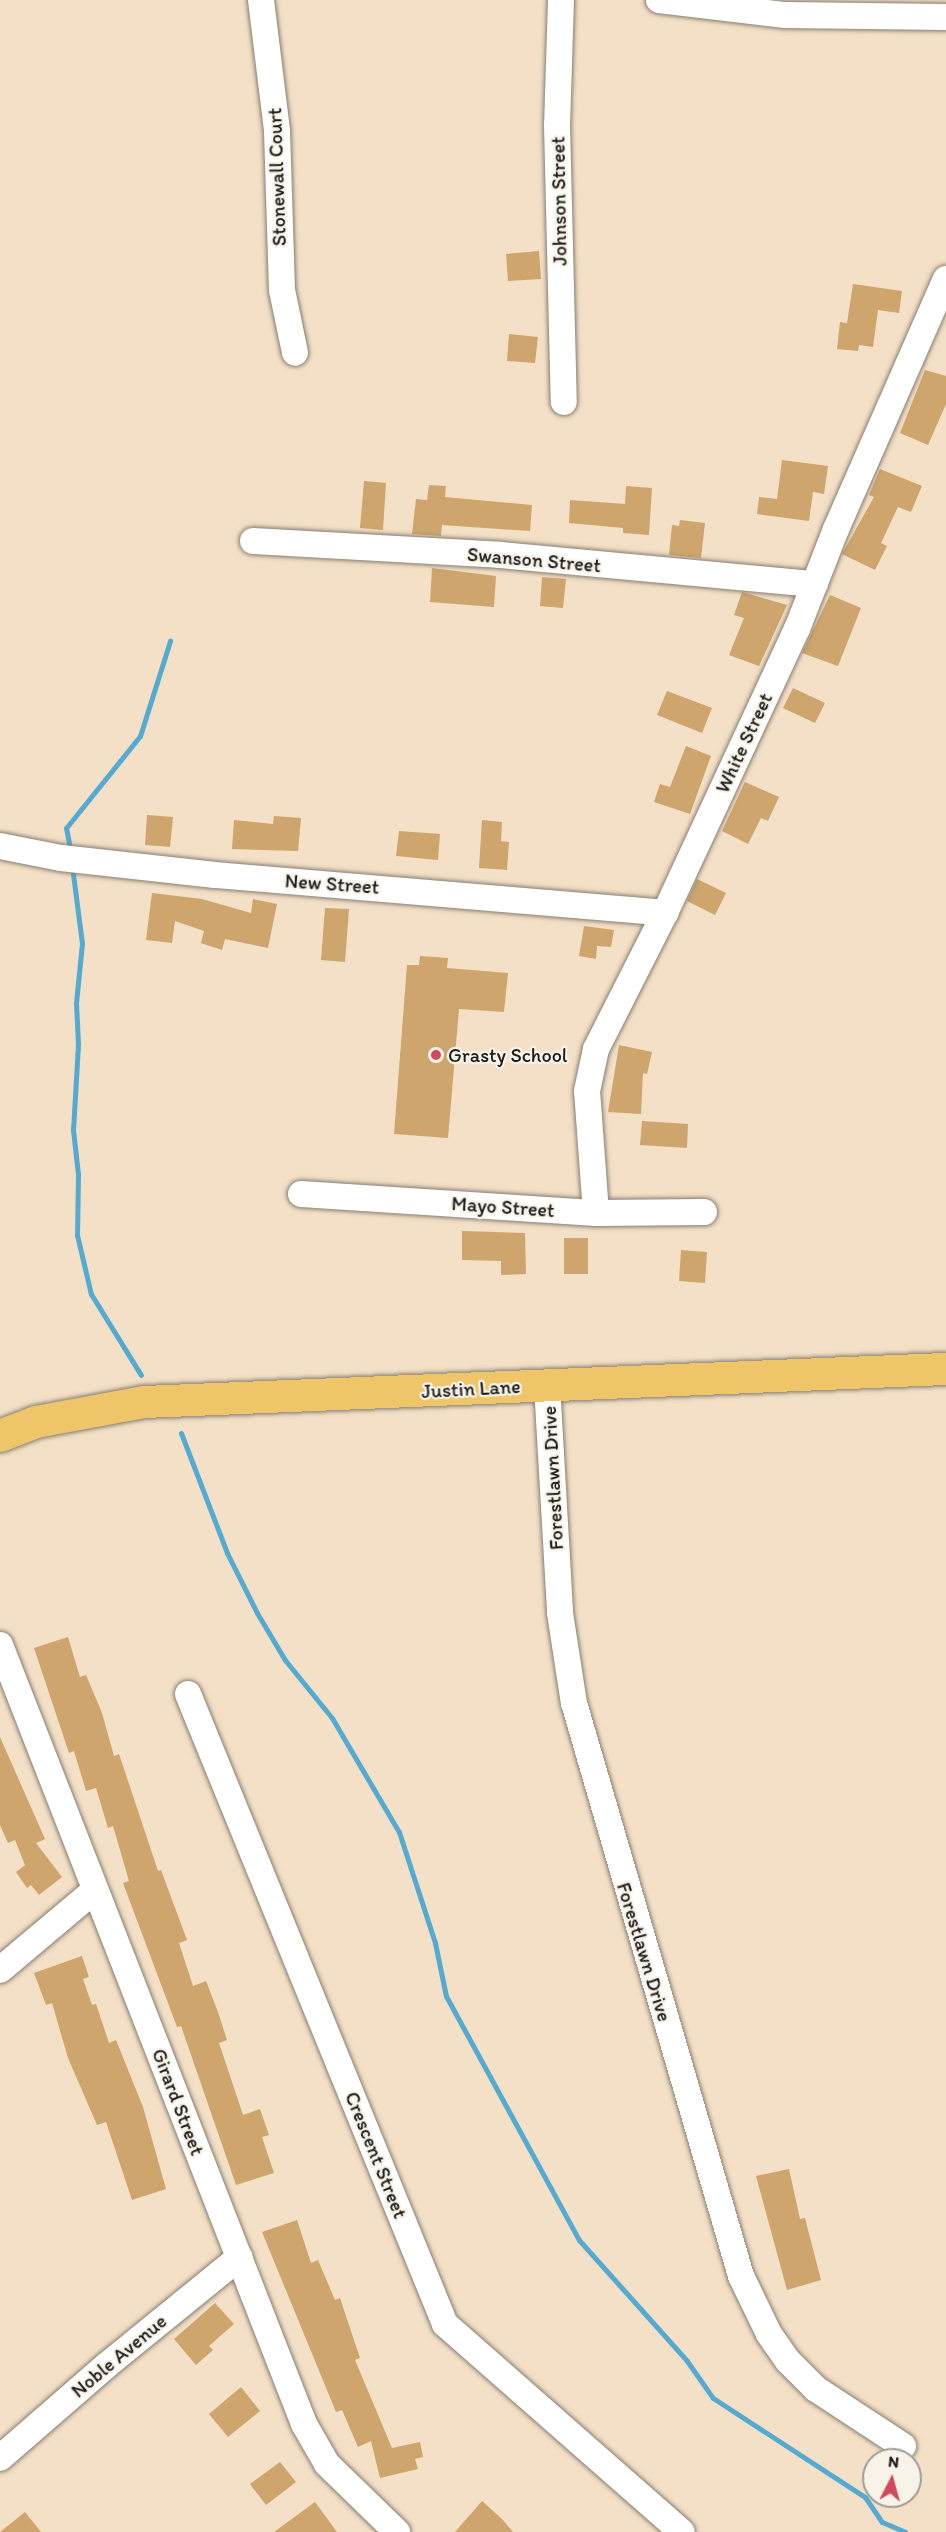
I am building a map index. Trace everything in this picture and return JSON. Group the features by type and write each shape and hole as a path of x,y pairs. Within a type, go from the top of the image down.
{"main road":[{"name":"Justin Lane","path":"0,1436 36,1422 144,1402 946,1369"}],"street":[{"name":"Stonewall Court","path":"261,0 277,131 282,290 295,353"},
{"name":"Johnson Street","path":"561,0 557,115 564,402"},
{"path":"659,0 785,15 946,17"},
{"name":"White Street","path":"596,1213 587,1091 596,1049 665,913 815,584 946,279"},
{"name":"Swanson Street","path":"253,541 500,555 815,584"},
{"name":"New Street","path":"0,846 61,858 215,875 665,913"},
{"name":"Mayo Street","path":"301,1194 596,1213 704,1212"},
{"name":"Forestlawn Drive","path":"547,1385 560,1613 574,1703 741,2276 769,2334 788,2361 816,2389 903,2446"},
{"name":"Girard Street","path":"0,1645 313,2445 327,2464 397,2532"},
{"name":"Crescent Street","path":"188,1694 445,2324 682,2532"},
{"path":"0,1970 95,1890"},
{"name":"Noble Avenue","path":"0,2458 107,2365 240,2257"}],"building":[{"path":"539,251 541,279 508,281 506,254"},
{"path":"853,284 902,291 899,313 878,310 873,347 859,345 858,351 837,349 840,322 847,323"},
{"path":"509,334 538,337 535,363 507,361"},
{"path":"925,370 946,376 946,404 928,445 900,433"},
{"path":"782,460 828,466 824,494 813,492 809,521 757,514 759,497 777,499"},
{"path":"880,469 922,486 911,512 898,507 881,543 887,546 875,570 842,554 874,497 869,495"},
{"path":"364,481 386,483 383,530 360,528"},
{"path":"429,485 446,486 445,497 532,505 530,531 442,525 441,536 412,534 416,499 427,500"},
{"path":"626,486 652,488 649,535 623,533 623,528 569,523 570,500 625,504"},
{"path":"680,520 705,523 701,558 669,555 672,525 679,526"},
{"path":"432,568 496,576 494,607 430,602"},
{"path":"542,577 566,579 563,608 540,606"},
{"path":"742,592 787,605 759,666 729,655 744,618 734,615"},
{"path":"830,595 861,608 838,666 802,653"},
{"path":"793,688 825,703 815,723 783,708"},
{"path":"667,691 712,708 702,733 657,715"},
{"path":"686,746 711,756 690,814 654,802 660,784 670,787"},
{"path":"745,782 779,797 768,821 761,818 748,844 722,831"},
{"path":"147,815 173,817 170,847 145,845"},
{"path":"274,816 301,818 298,851 232,849 234,820 273,824"},
{"path":"482,820 502,822 501,841 509,842 507,870 479,868"},
{"path":"399,831 440,834 438,860 396,856"},
{"path":"697,879 726,893 715,915 687,901"},
{"path":"152,893 202,899 251,913 253,899 277,904 268,948 225,939 222,950 201,943 204,931 175,921 172,943 146,940"},
{"path":"325,908 349,909 345,962 321,960"},
{"path":"584,926 614,930 611,947 597,946 596,959 579,956"},
{"path":"420,956 448,958 447,968 508,973 504,1012 459,1009 448,1138 394,1134 407,965 419,965"},
{"path":"619,1045 652,1052 647,1074 643,1073 641,1114 608,1112"},
{"path":"642,1121 688,1124 687,1148 640,1145"},
{"path":"462,1231 525,1233 526,1274 501,1275 501,1261 462,1260"},
{"path":"564,1238 588,1238 588,1274 564,1274"},
{"path":"681,1250 707,1252 705,1283 679,1281"},
{"path":"68,1637 80,1677 86,1675 102,1713 114,1756 119,1754 158,1871 161,1870 187,1940 179,1943 193,1986 206,1981 218,2012 227,2040 219,2043 243,2115 260,2109 269,2135 262,2137 274,2173 236,2185 181,2026 177,2027 123,1883 129,1881 113,1826 108,1828 96,1788 86,1791 74,1751 69,1753 34,1648"},
{"path":"0,1737 45,1839 36,1843 62,1877 39,1895 31,1885 27,1888 16,1872 25,1865 15,1840 8,1843 0,1825"},
{"path":"82,1956 89,1977 83,1979 92,2005 96,2004 109,2043 116,2040 143,2107 166,2189 132,2200 106,2122 97,2125 68,2058 52,2003 46,2005 34,1973"},
{"path":"789,2169 800,2219 805,2218 821,2280 787,2290 756,2176"},
{"path":"297,2220 311,2263 318,2260 335,2300 340,2298 360,2358 355,2360 392,2448 420,2442 423,2457 415,2459 418,2469 380,2478 371,2441 358,2447 342,2410 336,2412 262,2232"},
{"path":"215,2303 234,2324 209,2346 213,2350 196,2365 174,2339"},
{"path":"241,2387 260,2411 228,2437 209,2414"},
{"path":"280,2462 296,2482 266,2505 250,2484"},
{"path":"482,2501 502,2519 513,2532 455,2532"},
{"path":"315,2502 337,2532 274,2532"},
{"path":"25,2512 41,2532 0,2532"}],"waterway":[{"path":"69,843 66,828 140,736 170,641"},
{"path":"73,874 82,943 76,1003 78,1044 73,1130 78,1174 77,1235 91,1294 141,1375"},
{"path":"181,1433 227,1553 257,1613 285,1660 332,1718 399,1832 435,1943 446,1996 579,2240 687,2361 713,2398 865,2497 882,2522 905,2532"}],"place":[{"name":"Grasty School","path":"436,1055"}]}
